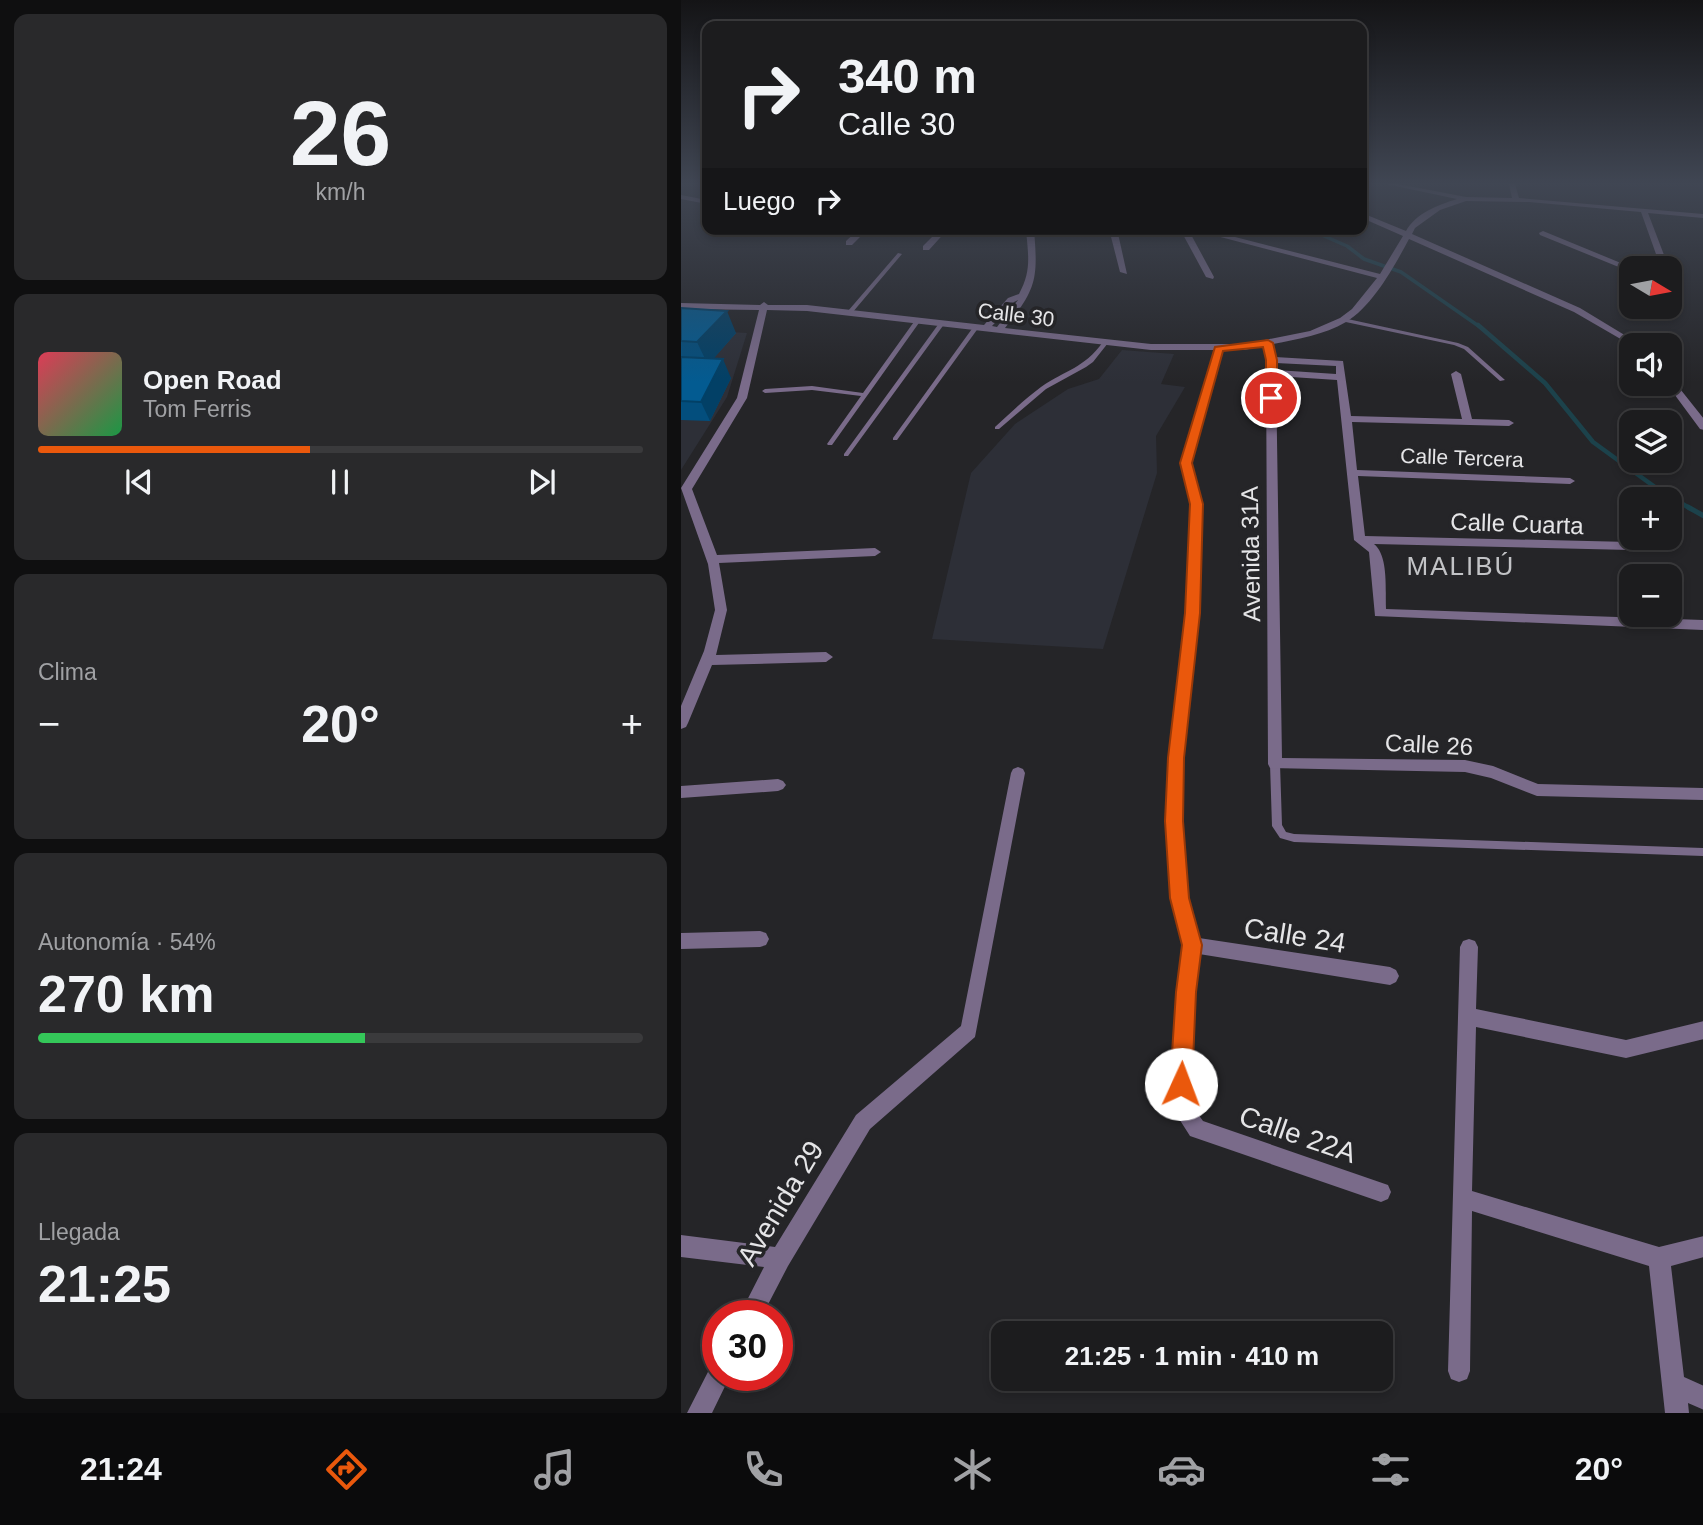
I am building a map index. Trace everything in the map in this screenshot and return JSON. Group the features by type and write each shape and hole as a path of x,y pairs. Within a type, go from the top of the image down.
{"street":[{"path":"999,330 1022,301 1022,295 1033,273 1031,250"},
{"path":"1118,250 1124,272"},
{"path":"1195,250 1210,277"},
{"path":"1280,250 1326,261 1388,270"},
{"path":"1343,320 1355,311 1388,270 1399,250"},
{"path":"1442,250 1578,310 1619,334"},
{"path":"1583,250 1619,265"},
{"path":"981,328 1011,300 1022,295"},
{"path":"681,723 707,660 721,611 711,559 686,489 742,398 764,305"},
{"name":"Calle 30","path":"681,306 764,305 850,312 1105,343 1219,349 1268,343 1313,333 1343,320"},
{"name":"Avenida 31A","path":"1268,343 1271,367 1275,764"},
{"path":"1192,945 1180,898 1174,821 1176,758 1193,613 1196,504 1186,463 1219,349"},
{"path":"1271,367 1340,363 1360,540 1374,550 1380,613 1703,625"},
{"path":"1271,367 1341,377"},
{"path":"1456,374 1468,422"},
{"path":"1680,396 1703,427"},
{"path":"1346,419 1509,423"},
{"name":"Calle Tercera","path":"1352,473 1570,481"},
{"name":"Calle Cuarta","path":"1360,540 1619,546"},
{"path":"711,559 875,552"},
{"path":"707,660 826,657"},
{"name":"Calle 26","path":"1275,764 1465,766 1493,772 1537,790 1703,794"},
{"name":"Avenida 29","path":"758,1300 780,1258 863,1122 969,1031 1018,773"},
{"path":"681,792 778,785"},
{"path":"681,941 760,939"},
{"name":"Calle 24","path":"1192,945 1390,976"},
{"name":"Calle 22A","path":"1192,945 1186,992 1181,1084 1186,1114 1197,1129 1381,1192"},
{"path":"1459,1371 1469,947"},
{"path":"1466,1016 1626,1049 1703,1030"},
{"path":"1462,1198 1659,1258 1703,1246"},
{"path":"681,1245 780,1258"},
{"path":"1659,1258 1677,1413"},
{"path":"1674,1384 1703,1399"},
{"path":"699,1413 710,1391"}],"lane":[{"path":"850,312 900,254"},
{"path":"830,443 918,320"},
{"path":"1343,320 1456,344 1466,348 1502,380"},
{"path":"846,455 942,323"},
{"path":"896,439 981,328"},
{"path":"997,428 1046,386 1072,375 1097,356 1105,343"},
{"path":"765,391 823,388 865,395"},
{"path":"1275,764 1277,826 1283,835 1294,838 1703,852"}],"shaded area":[{"path":"681,329 747,333 727,397 681,470"},
{"path":"1122,350 1174,354 1161,384 1185,387 1156,436 1157,473 1103,649 932,639 971,473 1015,424 1068,389 1099,379"}],"building":[{"path":"681,308 727,311 697,342 681,341"},
{"path":"681,357 723,359 701,402 681,401"}],"waterway":[{"path":"1352,250 1364,259 1401,272 1480,327"},
{"path":"1478,325 1545,383 1593,442 1659,490 1691,509"},
{"path":"1688,507 1704,516"}],"district":[{"name":"MALIBÚ","path":"1461,566"}],"route":[{"path":"1181,1084 1182,1042 1192,945 1180,898 1174,821 1176,758 1193,613 1196,504 1186,463 1219,349 1268,343 1271,398"}]}
